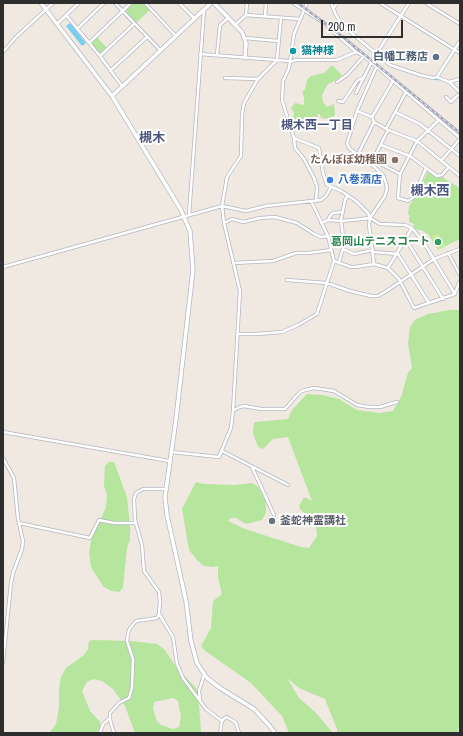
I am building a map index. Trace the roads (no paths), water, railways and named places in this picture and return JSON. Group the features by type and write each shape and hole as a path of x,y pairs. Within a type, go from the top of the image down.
{"street":[{"path":"41,3 112,96 143,145 184,216 191,237 193,270 176,419 169,461 165,504 166,516 186,601 191,641 197,663 204,675 220,688 254,709 274,733"},
{"path":"3,52 16,37 53,3"},
{"path":"57,24 79,3"},
{"path":"77,29 104,3"},
{"path":"115,3 160,50"},
{"path":"89,43 130,3"},
{"path":"145,3 176,36"},
{"path":"179,3 194,18"},
{"path":"112,96 211,3"},
{"path":"214,3 242,32 246,43 245,58"},
{"path":"243,3 246,7"},
{"path":"246,3 246,15"},
{"path":"265,16 266,3"},
{"path":"293,3 324,23 356,52 364,56 376,68 460,138 441,161"},
{"path":"307,3 294,34 289,68 283,82 282,100 294,138 295,148 304,159 314,178 317,187 316,201"},
{"path":"331,3 343,26 394,67 450,82 460,79"},
{"path":"333,9 337,3"},
{"path":"380,3 460,53"},
{"path":"377,53 409,3"},
{"path":"426,3 460,24"},
{"path":"189,215 204,9"},
{"path":"66,15 100,56 122,86"},
{"path":"235,25 246,15 300,20"},
{"path":"217,55 220,25 228,18"},
{"path":"170,452 219,457 231,428 240,290 224,223 222,206 227,178 241,156 243,105 258,79 276,60 281,18"},
{"path":"100,56 134,24"},
{"path":"110,71 147,37"},
{"path":"244,38 278,41"},
{"path":"436,78 460,41"},
{"path":"200,54 291,62 295,60 337,60 356,52"},
{"path":"336,82 347,75 364,56"},
{"path":"356,93 371,63"},
{"path":"374,264 369,225 370,218 385,196 387,188 383,175 358,154 347,147 347,144 357,111 376,68"},
{"path":"225,78 258,79"},
{"path":"338,100 343,102 358,80 363,78"},
{"path":"372,117 392,81"},
{"path":"446,97 451,102 460,94 450,82"},
{"path":"368,162 373,160 406,92"},
{"path":"357,111 372,117 374,122 387,129 417,141 460,176"},
{"path":"395,112 420,124 460,156"},
{"path":"426,168 413,198 408,201 398,198 400,174 417,141 439,120"},
{"path":"358,154 374,122"},
{"path":"294,138 318,148 324,180 327,185 348,195 368,212 370,218"},
{"path":"381,145 410,156 437,176 442,175 449,167"},
{"path":"373,160 400,174"},
{"path":"3,267 222,206 246,211 266,206 321,200 326,196 331,187"},
{"path":"339,262 343,249 341,220 345,200 348,195"},
{"path":"238,334 282,332 317,314 334,261 328,236 311,201"},
{"path":"328,220 333,213 343,212"},
{"path":"224,223 232,219 243,222 260,218 274,218 297,223 321,237 328,236"},
{"path":"322,223 328,220 343,221 370,218 380,224 405,225 412,228 424,243 455,293"},
{"path":"388,268 398,254 412,228"},
{"path":"372,240 406,240"},
{"path":"406,240 443,299"},
{"path":"343,249 354,254 373,251 398,254"},
{"path":"286,280 327,283 350,291 371,296 378,296 434,259 460,249"},
{"path":"233,263 273,261 296,254 331,250"},
{"path":"448,253 460,275"},
{"path":"398,254 429,303"},
{"path":"334,261 346,266 355,267 374,264 388,268 400,282 414,308 455,294 460,281"},
{"path":"233,411 244,406 261,409 286,409 300,392 314,388 334,391 357,405 380,407 397,402"},
{"path":"3,432 169,461"},
{"path":"222,451 288,485"},
{"path":"3,458 14,478 23,545 12,577 3,662"},
{"path":"252,466 274,515"},
{"path":"166,489 146,488 136,493 134,502 135,523 142,545 144,571 158,589 160,595 159,614 173,637 177,664 182,678 208,711 222,721"},
{"path":"19,522 90,538 99,520 114,523 135,523"},
{"path":"114,733 109,715 112,709 129,698 130,694 133,659 127,641 130,628 136,621 155,619 159,614"},
{"path":"200,701 199,691 204,675"},
{"path":"220,733 222,721 226,717 236,723 238,733"},
{"path":"100,733 104,724 109,719"}],"water":[{"path":"70,23 86,43 82,46 66,26"}],"waterway":[{"path":"432,79 441,80"}],"railway":[{"path":"298,3 343,37 460,133"}],"place":[{"name":"猫神様","path":"293,51"},
{"name":"白幡工務店","path":"436,57"},
{"name":"たんぽぽ幼稚園","path":"395,160"},
{"name":"八巻酒店","path":"330,180"},
{"name":"葛岡山テニスコート","path":"438,242"},
{"name":"釜蛇神霊講社","path":"272,521"}],"district":[{"name":"槻木西一丁目","path":"317,126"},
{"name":"槻木","path":"152,139"},
{"name":"槻木西","path":"430,192"}]}
